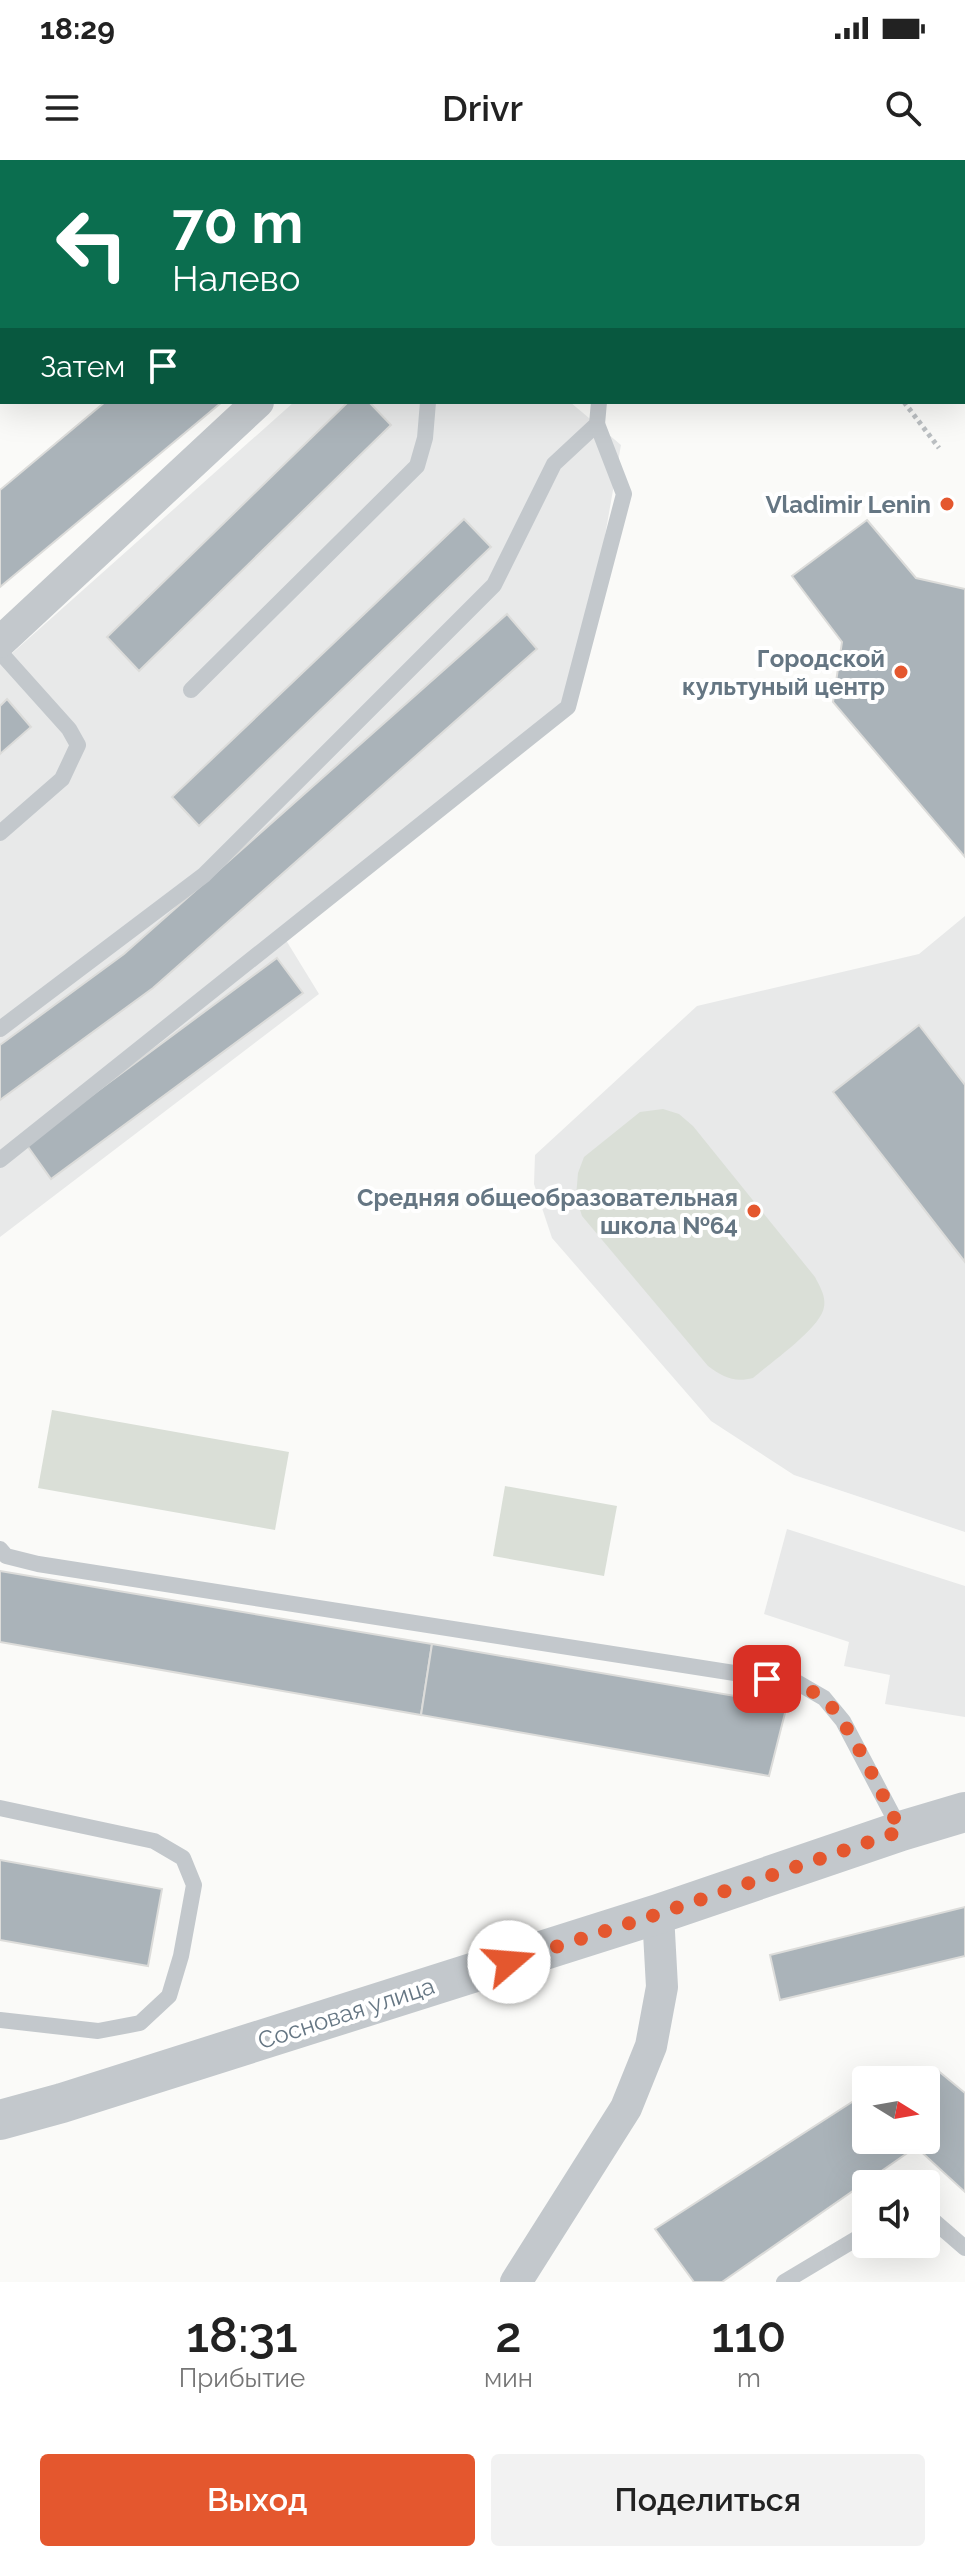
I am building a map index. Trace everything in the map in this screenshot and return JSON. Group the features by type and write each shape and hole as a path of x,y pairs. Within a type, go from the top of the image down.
{"street":[{"path":"0,642 256,404"},
{"name":"Сосновая улица","path":"0,2120 77,2099 658,1914 965,1812"},
{"path":"516,2282 626,2108 651,2046 662,1987 658,1914"}],"lane":[{"path":"191,690 417,466 425,438 428,404"},
{"path":"0,1160 568,707 624,494 597,424 599,404"},
{"path":"0,1029 204,875 494,585 554,464 597,424"},
{"path":"0,652 69,729 78,745 62,779 0,833"},
{"path":"0,1549 6,1556 38,1564 798,1683 824,1698 843,1721 901,1831"},
{"path":"0,1808 154,1841 183,1858 194,1885 181,1956 169,1996 140,2023 98,2031 0,2020"},
{"path":"940,2226 965,2248"},
{"path":"784,2282 852,2241"}],"path":[{"path":"906,404 939,448"}],"shaded area":[{"path":"292,404 572,404 621,445 574,711 281,932 319,994 0,1237 0,664"},
{"name":"Средняя общеобразовательная школа №64","path":"965,916 965,1532 794,1475 711,1421 552,1238 534,1184 535,1155 697,1006 919,954"},
{"path":"663,1109 679,1114 693,1126 815,1277 822,1292 824,1307 814,1325 753,1378 729,1378 708,1366 582,1216 576,1197 578,1173 584,1157 640,1112"},
{"path":"52,1410 289,1452 275,1530 38,1488"},
{"path":"505,1486 617,1506 604,1576 493,1556"},
{"path":"787,1529 965,1586 965,1717 885,1704 890,1675 844,1666 849,1642 764,1614"}],"building":[{"path":"103,404 220,404 0,587 0,490"},
{"path":"346,404 371,404 391,425 139,671 107,637"},
{"path":"464,519 491,547 199,826 172,797"},
{"name":"Городской культуный центр","path":"867,520 916,578 965,589 965,857 833,702 842,642 792,576"},
{"path":"507,614 537,649 153,988 0,1100 0,1045 124,954"},
{"path":"7,699 31,727 0,754 0,706"},
{"path":"277,958 303,993 51,1179 26,1144"},
{"path":"919,1025 965,1085 965,1262 833,1092"},
{"path":"0,1571 432,1644 421,1715 0,1642"},
{"path":"432,1644 787,1705 769,1776 421,1715"},
{"path":"0,1860 162,1889 148,1966 0,1940"},
{"path":"965,1907 965,1956 780,2000 770,1955"},
{"path":"940,2072 965,2093 965,2192 924,2154 940,2154"},
{"path":"852,2102 852,2154 906,2154 883,2170 852,2170 852,2192 722,2282 694,2282 655,2229"}],"place":[{"name":"Vladimir Lenin","path":"947,504"},
{"name":"Городской культуный центр","path":"901,672"},
{"name":"Средняя общеобразовательная школа №64","path":"754,1211"}],"route":[{"path":"509,1962 901,1831 843,1721 824,1698 798,1683 767,1679"}]}
